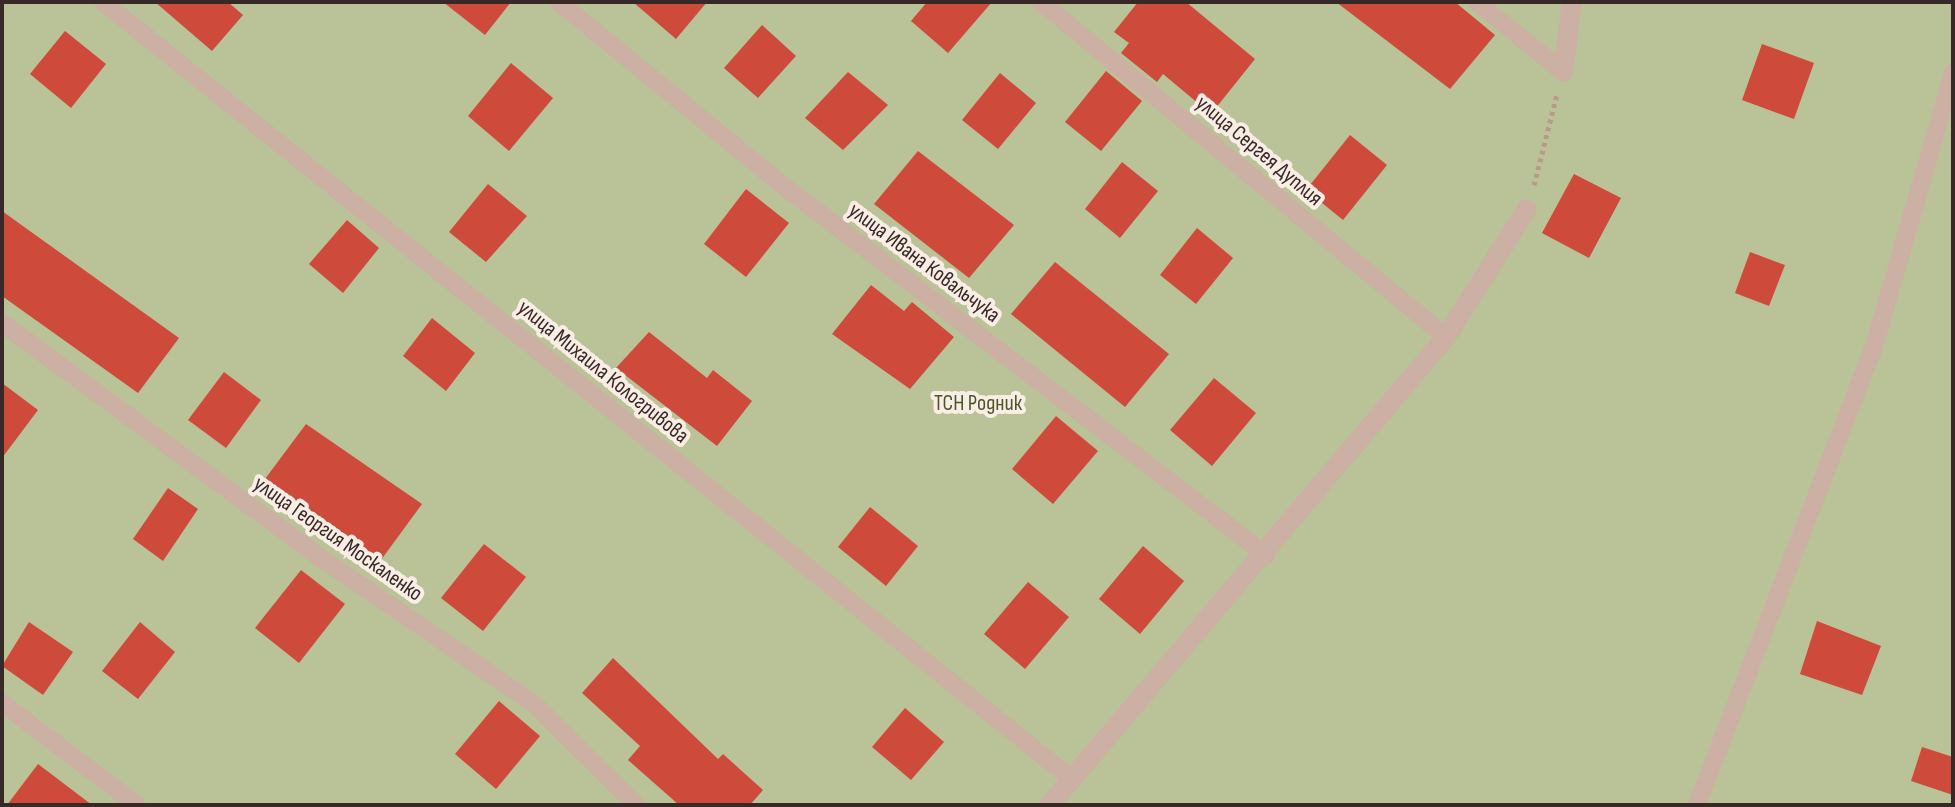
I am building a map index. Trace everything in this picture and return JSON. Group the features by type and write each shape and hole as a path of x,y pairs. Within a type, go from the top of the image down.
{"street":[{"path":"1563,72 1572,2"},
{"path":"1050,805 1266,555 1446,337 1527,209"}],"lane":[{"name":"улица Михаила Кологривова","path":"103,2 1073,780"},
{"name":"улица Ивана Ковальчука","path":"559,2 789,190 1266,555"},
{"name":"улица Сергея Дуплия","path":"1041,2 1446,337"},
{"path":"1477,2 1563,72"},
{"path":"1697,805 1873,350 1953,73"},
{"name":"улица Георгия Москаленко","path":"2,323 318,556 533,703 636,805"},
{"path":"2,703 137,805"}],"path":[{"path":"1527,209 1563,72"}],"green space":[{"name":"ТСН Родник","path":"2,2 1953,2 1953,805 2,805"}],"building":[{"path":"155,2 228,2 243,15 212,51"},
{"path":"443,2 511,2 485,35"},
{"path":"633,2 707,2 676,39"},
{"path":"927,2 992,2 948,53 911,21"},
{"path":"1138,2 1186,2 1255,59 1211,114 1163,74 1157,82 1121,53 1129,43 1114,32"},
{"path":"1336,2 1455,2 1495,35 1450,89"},
{"path":"762,25 796,56 758,98 724,68"},
{"path":"65,31 106,64 71,108 30,74"},
{"path":"1762,44 1814,63 1794,119 1742,100"},
{"path":"511,63 553,98 509,151 468,116"},
{"path":"1106,71 1142,101 1101,151 1065,122"},
{"path":"848,72 888,105 843,150 805,118"},
{"path":"1000,73 1036,103 998,149 962,120"},
{"path":"1350,135 1387,165 1343,220 1306,190"},
{"path":"918,151 1014,225 969,278 874,204"},
{"path":"1122,162 1158,191 1120,238 1085,209"},
{"path":"1574,174 1621,198 1589,258 1542,233"},
{"path":"488,184 527,216 486,262 449,232"},
{"path":"746,189 789,223 746,277 704,244"},
{"path":"2,211 179,338 138,393 2,296"},
{"path":"347,220 379,248 343,293 309,264"},
{"path":"1197,228 1233,258 1196,304 1160,275"},
{"path":"1750,252 1785,265 1769,306 1735,293"},
{"path":"1055,262 1169,354 1125,407 1011,314"},
{"path":"871,285 904,311 912,302 954,337 910,389 832,334"},
{"path":"432,318 475,353 446,391 403,356"},
{"path":"649,332 707,378 713,370 752,401 717,446 616,368"},
{"path":"224,372 261,400 226,448 188,420"},
{"path":"1214,378 1256,413 1212,466 1170,430"},
{"path":"2,383 38,410 2,458"},
{"path":"1056,416 1098,451 1053,504 1012,469"},
{"path":"306,424 422,504 381,560 265,479"},
{"path":"168,488 198,509 163,561 133,539"},
{"path":"870,507 918,546 886,586 838,547"},
{"path":"484,544 526,577 483,631 441,598"},
{"path":"1143,546 1184,581 1140,634 1099,599"},
{"path":"301,570 345,604 299,663 255,628"},
{"path":"1028,582 1069,617 1025,669 984,634"},
{"path":"1817,621 1881,646 1862,695 1800,674"},
{"path":"29,622 73,652 43,695 2,666"},
{"path":"140,622 175,652 138,699 102,671"},
{"path":"613,658 718,759 723,754 763,790 750,805 679,805 628,760 640,746 582,693"},
{"path":"499,701 540,736 496,789 455,754"},
{"path":"905,708 944,742 911,780 872,747"},
{"path":"1922,747 1953,757 1953,795 1911,781"},
{"path":"38,764 92,805 7,805"}]}
